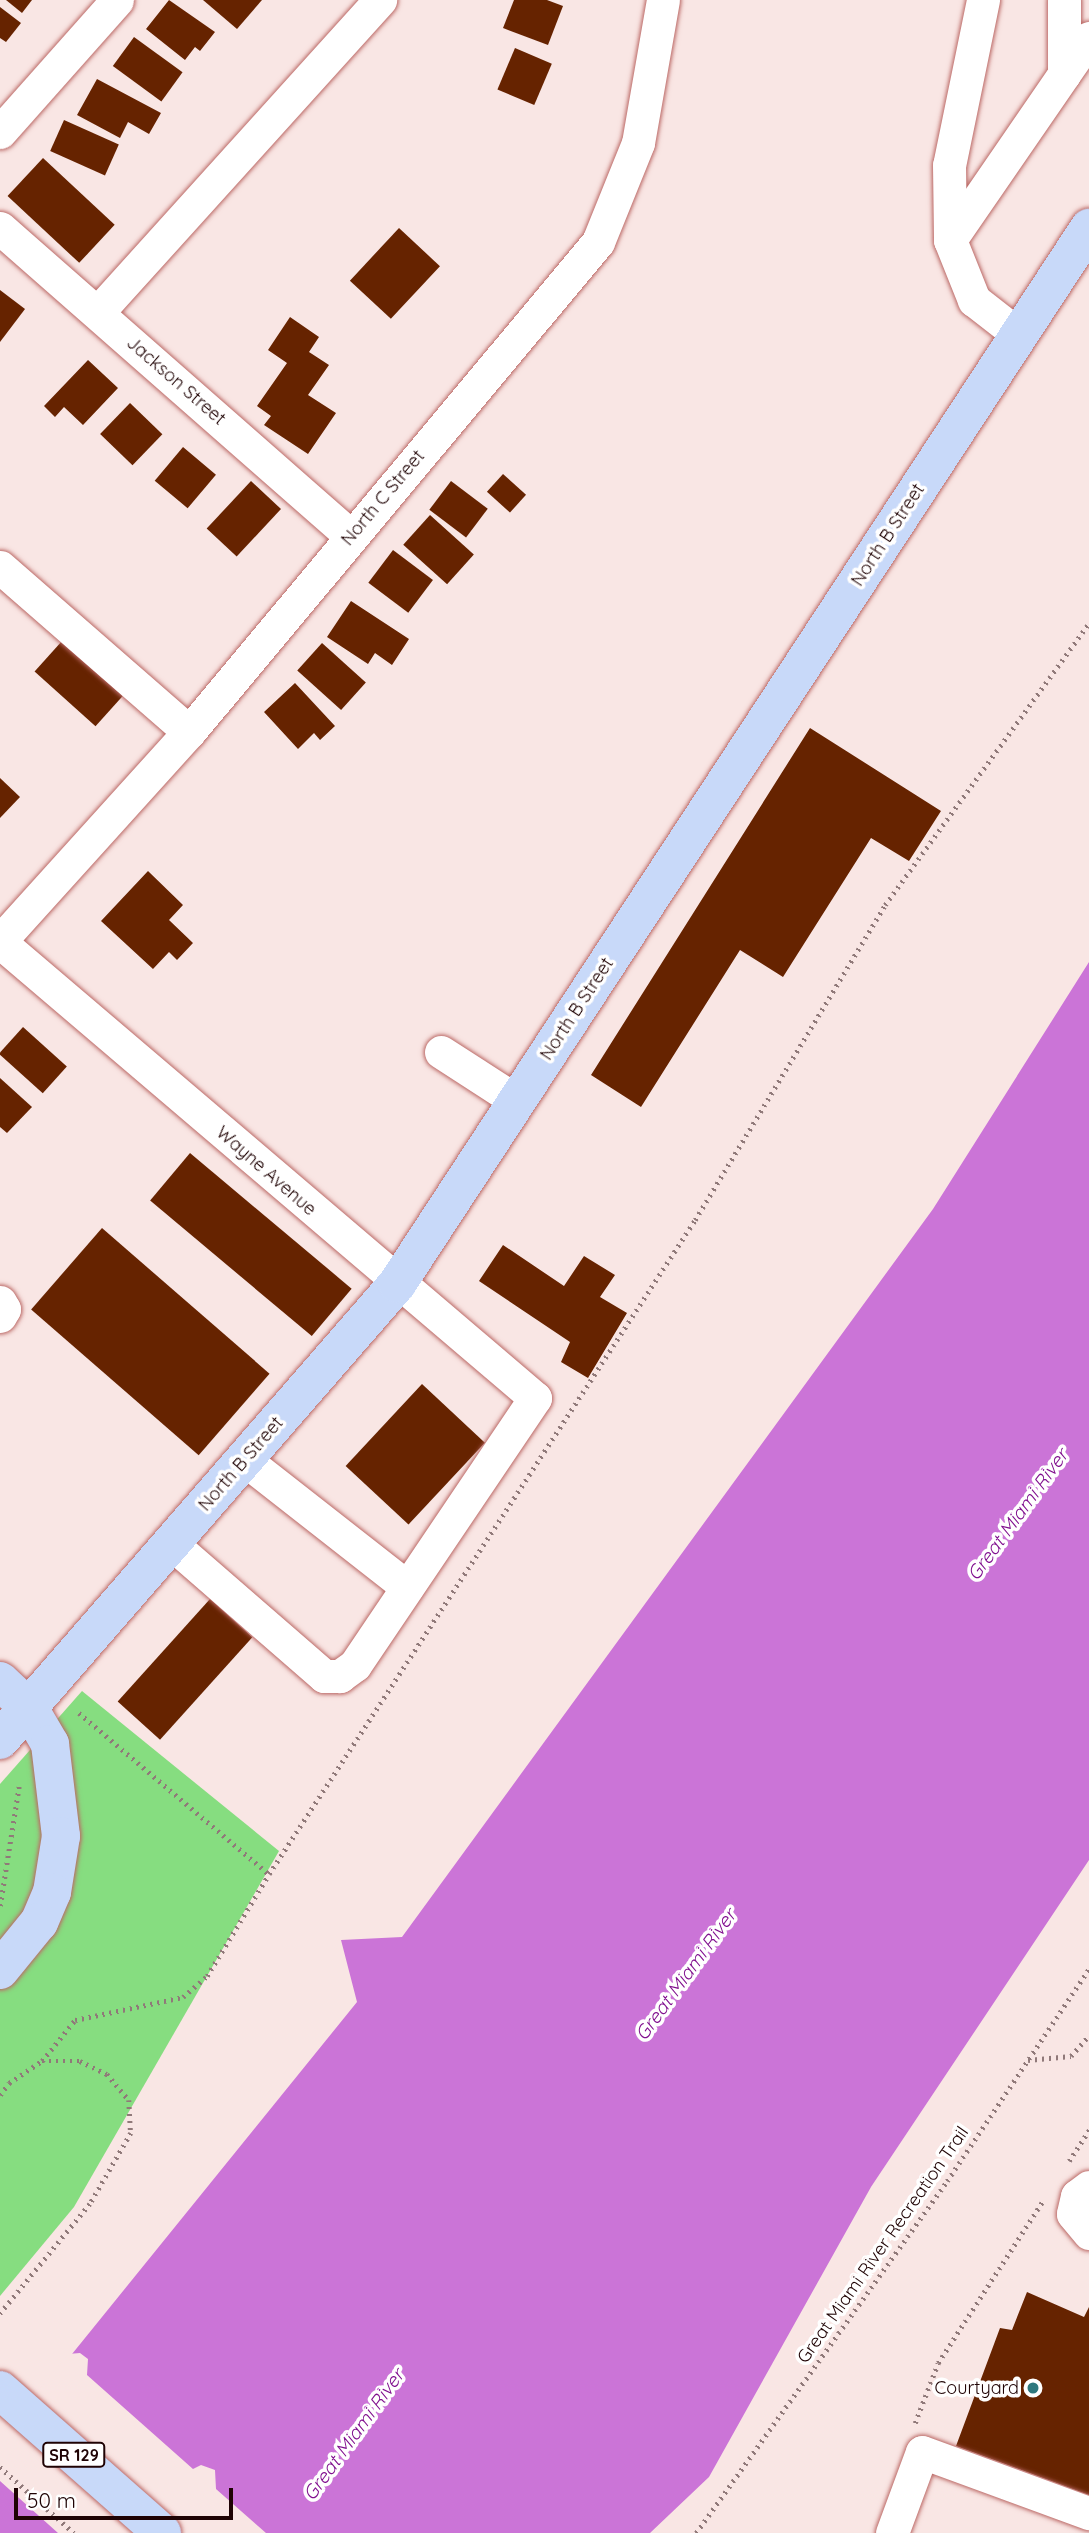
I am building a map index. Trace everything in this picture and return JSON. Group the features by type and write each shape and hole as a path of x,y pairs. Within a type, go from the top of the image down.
{"main road":[{"name":"North B Street","path":"0,1740 397,1284 1089,228"},
{"path":"0,1681 29,1708 50,1744 61,1836 52,1892 39,1922 0,1970"},
{"name":"SR 129","path":"0,2390 162,2533"}],"street":[{"path":"0,132 117,0"},
{"path":"98,312 380,0"},
{"name":"North C Street","path":"0,941 189,732 598,242 638,143 663,0"},
{"path":"983,0 949,165 950,240 974,300 1019,334"},
{"path":"1064,0 1064,74"},
{"path":"950,240 1089,38"},
{"name":"Jackson Street","path":"0,228 351,536"},
{"path":"0,567 189,732"},
{"name":"Wayne Avenue","path":"0,941 397,1284 535,1398 407,1587"},
{"path":"441,1052 517,1101"},
{"path":"0,1302 4,1309 0,1316"},
{"path":"172,1544 324,1676 340,1676 355,1665 407,1587 245,1460"},
{"path":"1078,2176 1073,2214 1089,2232"},
{"path":"892,2533 922,2452 1089,2513"}],"path":[{"path":"0,2095 9,2083 42,2061 75,2020 183,1997 207,1976 269,1874 695,1220 885,905 1089,623"},
{"path":"79,1713 269,1874"},
{"path":"0,1906 22,1773"},
{"name":"Great Miami River Recreation Trail","path":"696,2533 1089,1969"},
{"path":"1028,2060 1071,2056 1089,2035"},
{"path":"0,2314 90,2204 131,2133 130,2100 107,2074 80,2061 42,2061"},
{"path":"1078,2176 1089,2130"},
{"path":"922,2452 914,2426 938,2363 1051,2188"},
{"path":"0,2467 74,2533"}],"green space":[{"path":"82,1691 279,1851 74,2207 0,2296 0,1784"}],"water":[{"name":"Great Miami River","path":"1089,962 1089,1860 871,2187 709,2477 650,2533 0,2533 0,2443 357,2002 341,1940 402,1937 933,1209"}],"pier":[{"path":"80,2353 88,2359 87,2375 193,2469 201,2465 215,2470 216,2489 266,2533 58,2533 0,2481 0,2438 68,2354"}],"building":[{"path":"6,0 32,0 22,13"},
{"path":"169,0 215,32 200,51 195,47 185,60 146,29"},
{"path":"203,0 262,0 237,29"},
{"path":"514,0 547,0 563,6 548,45 503,28"},
{"path":"0,7 21,23 6,42 0,38"},
{"path":"134,37 183,72 161,101 113,66"},
{"path":"515,48 552,64 534,105 497,89"},
{"path":"97,79 161,113 149,134 128,122 120,138 77,115"},
{"path":"64,120 119,144 105,175 50,151"},
{"path":"43,158 115,225 79,263 8,196"},
{"path":"399,228 440,266 391,319 350,281"},
{"path":"0,290 25,309 0,342"},
{"path":"290,317 319,337 309,352 329,365 308,395 336,413 308,454 264,425 271,416 257,406 287,363 268,350"},
{"path":"88,360 118,388 83,425 64,407 55,417 44,406"},
{"path":"130,403 162,434 132,465 100,434"},
{"path":"183,447 216,475 188,508 155,481"},
{"path":"503,474 526,495 510,513 487,492"},
{"path":"251,481 281,509 237,556 207,529"},
{"path":"451,481 488,509 466,537 429,510"},
{"path":"430,515 474,554 447,584 403,545"},
{"path":"393,550 433,580 408,613 368,583"},
{"path":"351,601 409,639 392,665 375,653 368,664 327,637"},
{"path":"62,641 123,696 96,726 35,671"},
{"path":"322,643 366,682 341,710 297,670"},
{"path":"295,683 335,726 320,740 314,733 298,749 264,712"},
{"path":"810,728 941,811 909,861 871,838 783,977 740,950 641,1107 591,1075"},
{"path":"0,778 20,797 0,818"},
{"path":"148,871 183,905 169,920 193,943 177,960 169,952 153,969 101,921"},
{"path":"23,1027 67,1066 43,1093 0,1055"},
{"path":"0,1078 32,1107 7,1133 0,1127"},
{"path":"190,1153 352,1289 312,1336 150,1200"},
{"path":"102,1228 270,1374 199,1455 31,1310"},
{"path":"503,1245 564,1286 584,1256 615,1275 600,1297 627,1313 588,1378 561,1362 570,1342 479,1281"},
{"path":"422,1384 485,1443 409,1525 346,1466"},
{"path":"210,1599 252,1637 160,1740 118,1702"},
{"name":"Courtyard","path":"1027,2292 1084,2317 1089,2307 1089,2495 956,2446 1000,2328 1012,2330"}],"place":[{"name":"Courtyard","path":"1033,2388"}]}
